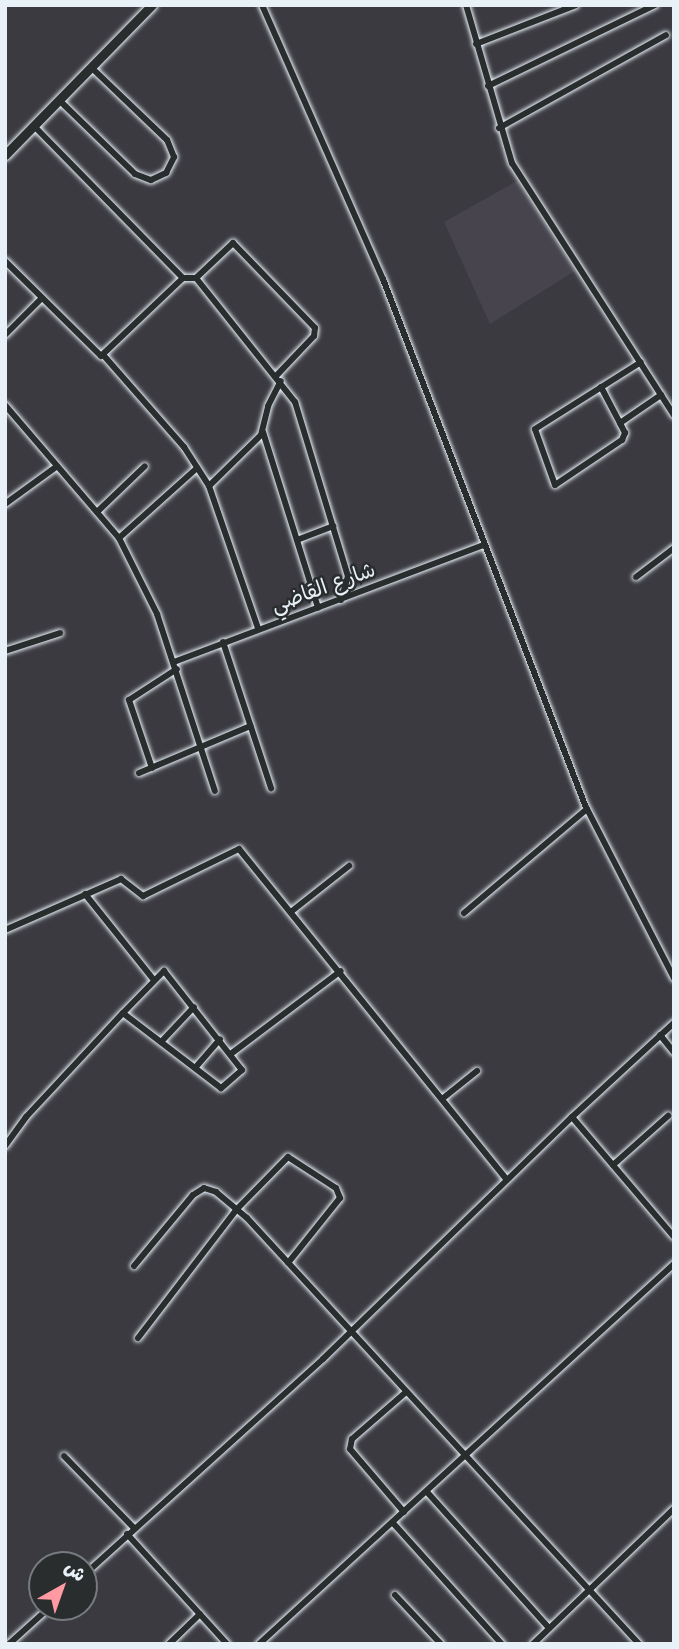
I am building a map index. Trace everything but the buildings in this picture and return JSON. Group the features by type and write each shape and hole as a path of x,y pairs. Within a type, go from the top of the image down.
{"main road":[{"path":"5,155 145,8"}],"street":[{"path":"262,5 383,279 483,545 587,809 674,978"},
{"path":"466,5 499,128 512,163 674,415"},
{"path":"476,44 576,5"},
{"path":"488,86 655,5"},
{"path":"499,128 666,35"},
{"path":"60,100 135,174 150,180 166,173 174,157 167,141 91,67"},
{"path":"34,126 183,278"},
{"path":"105,356 183,278 196,278 233,243 315,328 316,334 279,378 268,406 263,432 318,608"},
{"path":"5,261 105,356 197,468 209,486 258,628"},
{"path":"196,278 279,378 295,402 348,576 341,600"},
{"path":"5,335 42,298"},
{"path":"555,485 535,429 640,362"},
{"path":"555,485 625,435 601,387"},
{"path":"555,485 622,440 625,433 620,423 661,395"},
{"path":"5,405 119,538 176,665 215,791"},
{"path":"5,420 12,415"},
{"path":"209,486 263,432"},
{"path":"5,504 56,467"},
{"path":"97,512 145,467"},
{"path":"119,538 197,468"},
{"path":"297,540 333,526"},
{"name":"شارع القاضي","path":"152,768 130,700 176,665 258,628 341,600 483,545"},
{"path":"636,577 674,548"},
{"path":"5,651 60,633"},
{"path":"223,642 271,788"},
{"path":"139,773 250,726"},
{"path":"464,914 587,809"},
{"path":"5,930 121,879 143,896 239,849 341,971 506,1179"},
{"path":"292,911 349,866"},
{"path":"85,894 154,980"},
{"path":"232,1053 341,971"},
{"path":"5,1146 26,1116 154,980 167,972 242,1068 225,1088 123,1013"},
{"path":"161,1042 194,1007"},
{"path":"98,1562 350,1333 506,1179 674,1023"},
{"path":"660,1035 674,1052"},
{"path":"195,1068 220,1039"},
{"path":"442,1099 477,1071"},
{"path":"613,1165 668,1116"},
{"path":"572,1117 674,1237"},
{"path":"138,1338 237,1209 288,1157 336,1188 337,1203 288,1264"},
{"path":"134,1266 198,1191 208,1188 237,1209 639,1644"},
{"path":"259,1644 674,1264"},
{"path":"404,1512 349,1449 352,1438 406,1392"},
{"path":"64,1456 134,1528"},
{"path":"427,1492 550,1628"},
{"path":"533,1644 674,1509"},
{"path":"393,1523 502,1644"},
{"path":"127,1534 227,1644"},
{"path":"395,1595 441,1644"},
{"path":"169,1644 200,1614"},
{"path":"9,1644 34,1621"}],"shaded area":[{"path":"517,181 575,271 490,324 444,222"}]}
